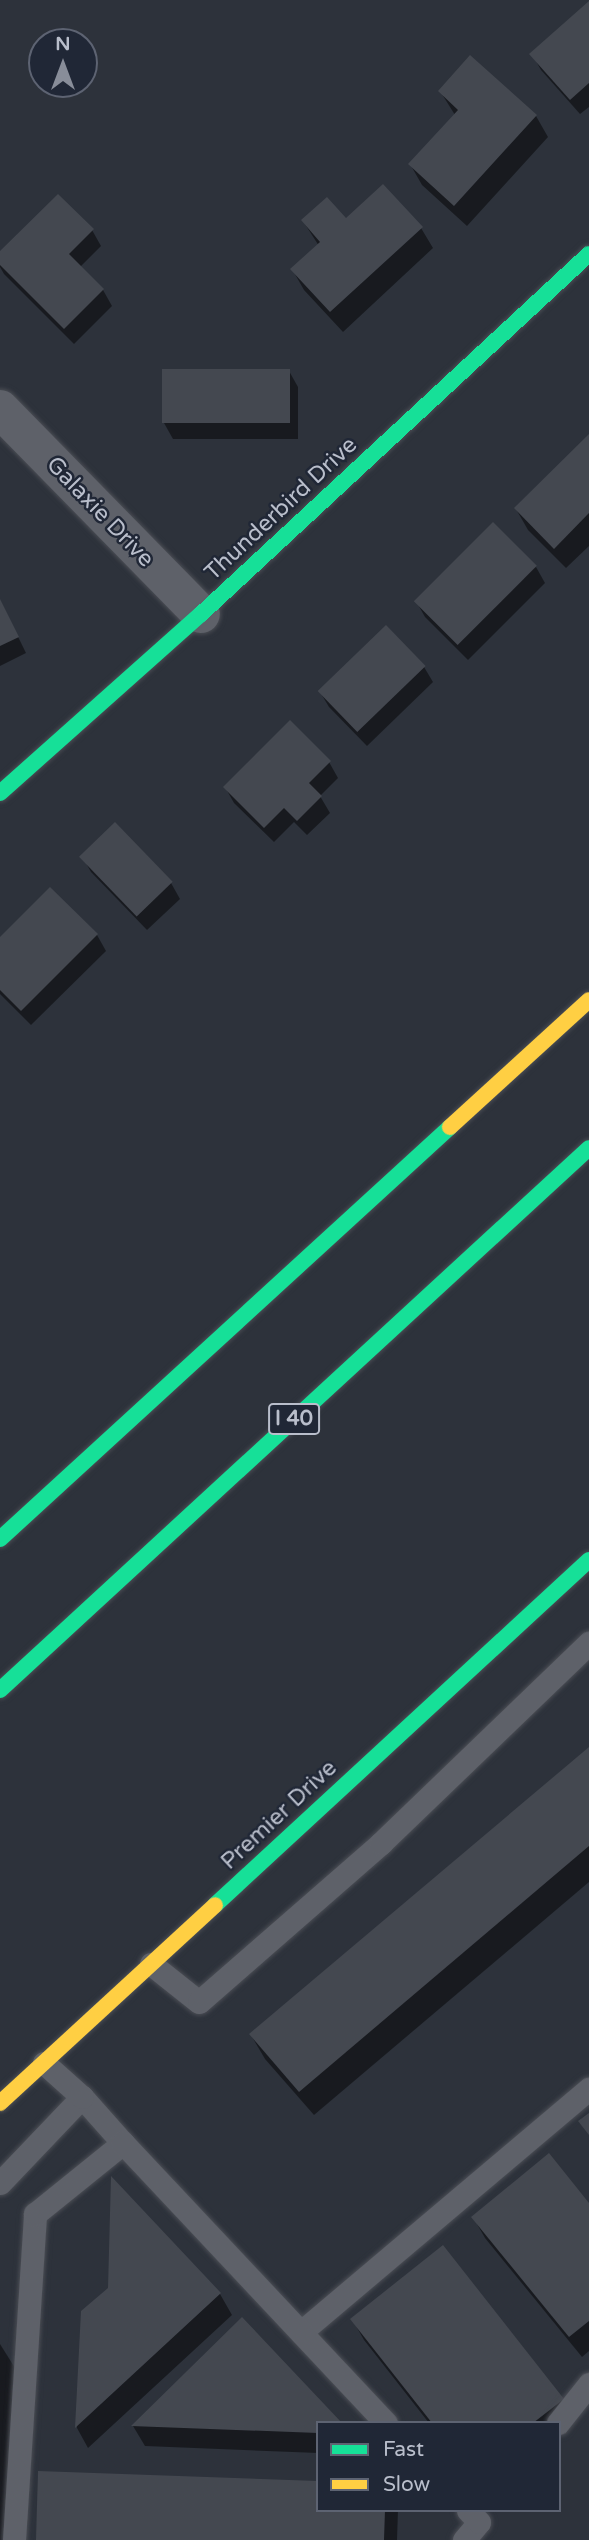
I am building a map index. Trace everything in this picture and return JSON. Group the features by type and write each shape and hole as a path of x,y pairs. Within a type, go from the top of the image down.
{"main road":[{"name":"Thunderbird Drive","path":"0,793 201,614 589,254"},
{"path":"0,1539 589,1000"},
{"name":"I 40","path":"0,1690 589,1148"},
{"name":"Premier Drive","path":"0,2103 589,1560"}],"street":[{"name":"Galaxie Drive","path":"0,409 201,614"}],"lane":[{"path":"151,1964 199,2002 381,1843 589,1643"},
{"path":"44,2063 82,2097 384,2421"},
{"path":"301,2332 589,2089"},
{"path":"0,2183 82,2097"},
{"path":"14,2540 35,2214 123,2143"},
{"path":"560,2421 589,2384"},
{"path":"464,2540 478,2514"}],"building":[{"path":"589,1 589,83 570,100 529,54"},
{"path":"470,55 537,115 454,206 408,164 458,110 438,91"},
{"path":"383,184 423,227 330,312 290,269 320,242 301,220 327,197 346,218"},
{"path":"58,194 94,229 69,254 104,289 64,329 0,265 0,251"},
{"path":"162,369 290,369 290,423 162,423"},
{"path":"589,434 589,513 554,549 514,508"},
{"path":"493,522 537,566 458,645 414,601"},
{"path":"0,599 19,637 0,646"},
{"path":"386,625 426,666 357,732 318,691"},
{"path":"290,720 331,761 309,783 322,796 297,821 284,808 264,828 223,787"},
{"path":"115,822 173,882 137,916 79,857"},
{"path":"50,887 98,934 21,1011 0,990 0,937"},
{"path":"589,1747 589,1846 299,2092 249,2034"},
{"path":"589,2113 589,2135 578,2121"},
{"path":"549,2153 589,2203 589,2321 569,2337 471,2217"},
{"path":"111,2176 221,2293 75,2428 81,2311 108,2288"},
{"path":"443,2245 564,2399 536,2421 430,2421 350,2319"},
{"path":"242,2317 340,2421 316,2421 316,2433 131,2426"},
{"path":"38,2471 316,2481 316,2512 385,2512 384,2540 36,2540"}],"traffic: fast":[{"path":"0,793 201,614 589,254"},
{"path":"0,1539 450,1127"},
{"path":"0,1690 589,1148"},
{"path":"215,1905 589,1560"}],"traffic: slow":[{"path":"450,1127 589,1000"},
{"path":"0,2103 215,1905"}]}
